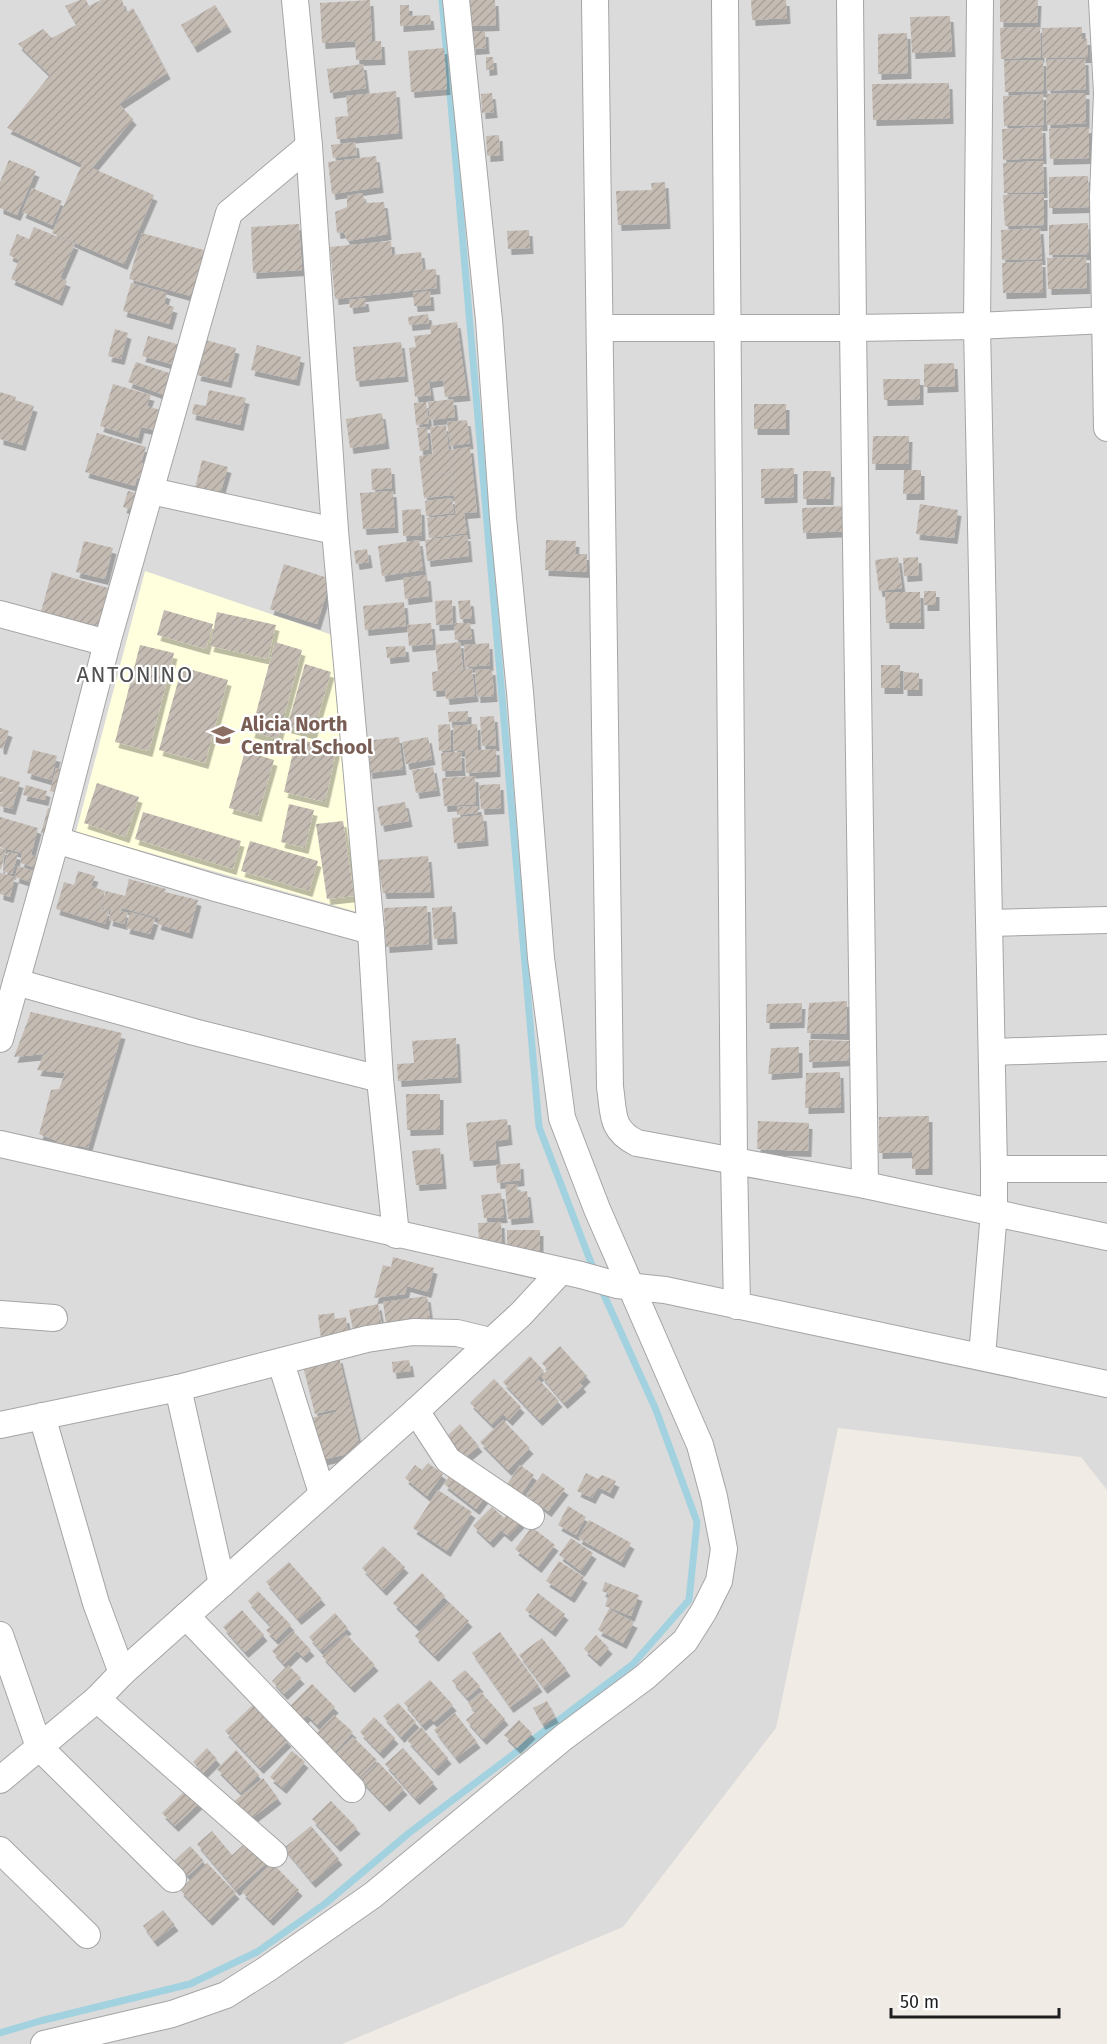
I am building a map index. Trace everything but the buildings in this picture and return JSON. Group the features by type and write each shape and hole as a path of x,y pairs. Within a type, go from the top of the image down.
{"street":[{"path":"295,0 309,146 335,531 370,932 380,1079 396,1235"},
{"path":"44,2044 172,2014 226,1995 267,1970 373,1895 564,1737 645,1677 685,1641 719,1581 724,1549 714,1497 700,1445 624,1286 562,1118 542,958 503,518 489,320 456,0"},
{"path":"595,0 610,1087 616,1125 625,1137 637,1143 865,1185 1107,1237"},
{"path":"725,0 737,1306"},
{"path":"850,0 865,1185"},
{"path":"980,0 977,326 994,1169 994,1212 981,1356"},
{"path":"1102,0 1107,93 1105,197 1107,428"},
{"path":"0,1039 56,840 107,644 229,213 309,146"},
{"path":"600,328 853,328 977,326 1107,320"},
{"path":"151,491 335,531"},
{"path":"0,614 107,644"},
{"path":"56,840 370,932"},
{"path":"990,923 1107,920"},
{"path":"16,982 194,1032 380,1079"},
{"path":"992,1052 1107,1048"},
{"path":"0,1144 624,1286 665,1290 1107,1384"},
{"path":"994,1169 1107,1170"},
{"path":"0,1780 97,1698 322,1493 416,1411 490,1341 570,1273"},
{"path":"0,1314 54,1318"},
{"path":"0,1425 178,1388 367,1339 413,1332 457,1333 490,1341"},
{"path":"281,1363 322,1493"},
{"path":"178,1388 222,1584"},
{"path":"416,1411 448,1460 531,1516"},
{"path":"42,1416 96,1604 122,1673"},
{"path":"186,1616 352,1789"},
{"path":"0,1635 39,1747 173,1879"},
{"path":"97,1698 274,1854"},
{"path":"0,1850 87,1935"}],"shaded area":[{"path":"0,0 1107,0 1107,1490 1081,1457 838,1428 776,1728 623,1927 342,2044 0,2044"},
{"name":"Alicia North Central School","path":"145,571 338,637 357,912 76,832"}],"waterway":[{"path":"442,0 539,1127 595,1273"},
{"path":"0,2033 190,1984 257,1952 326,1903 409,1833 633,1664 689,1600 697,1522 656,1410 600,1286"}],"place":[{"name":"Alicia North Central School","path":"223,735"}],"district":[{"name":"ANTONINO","path":"135,674"}]}
